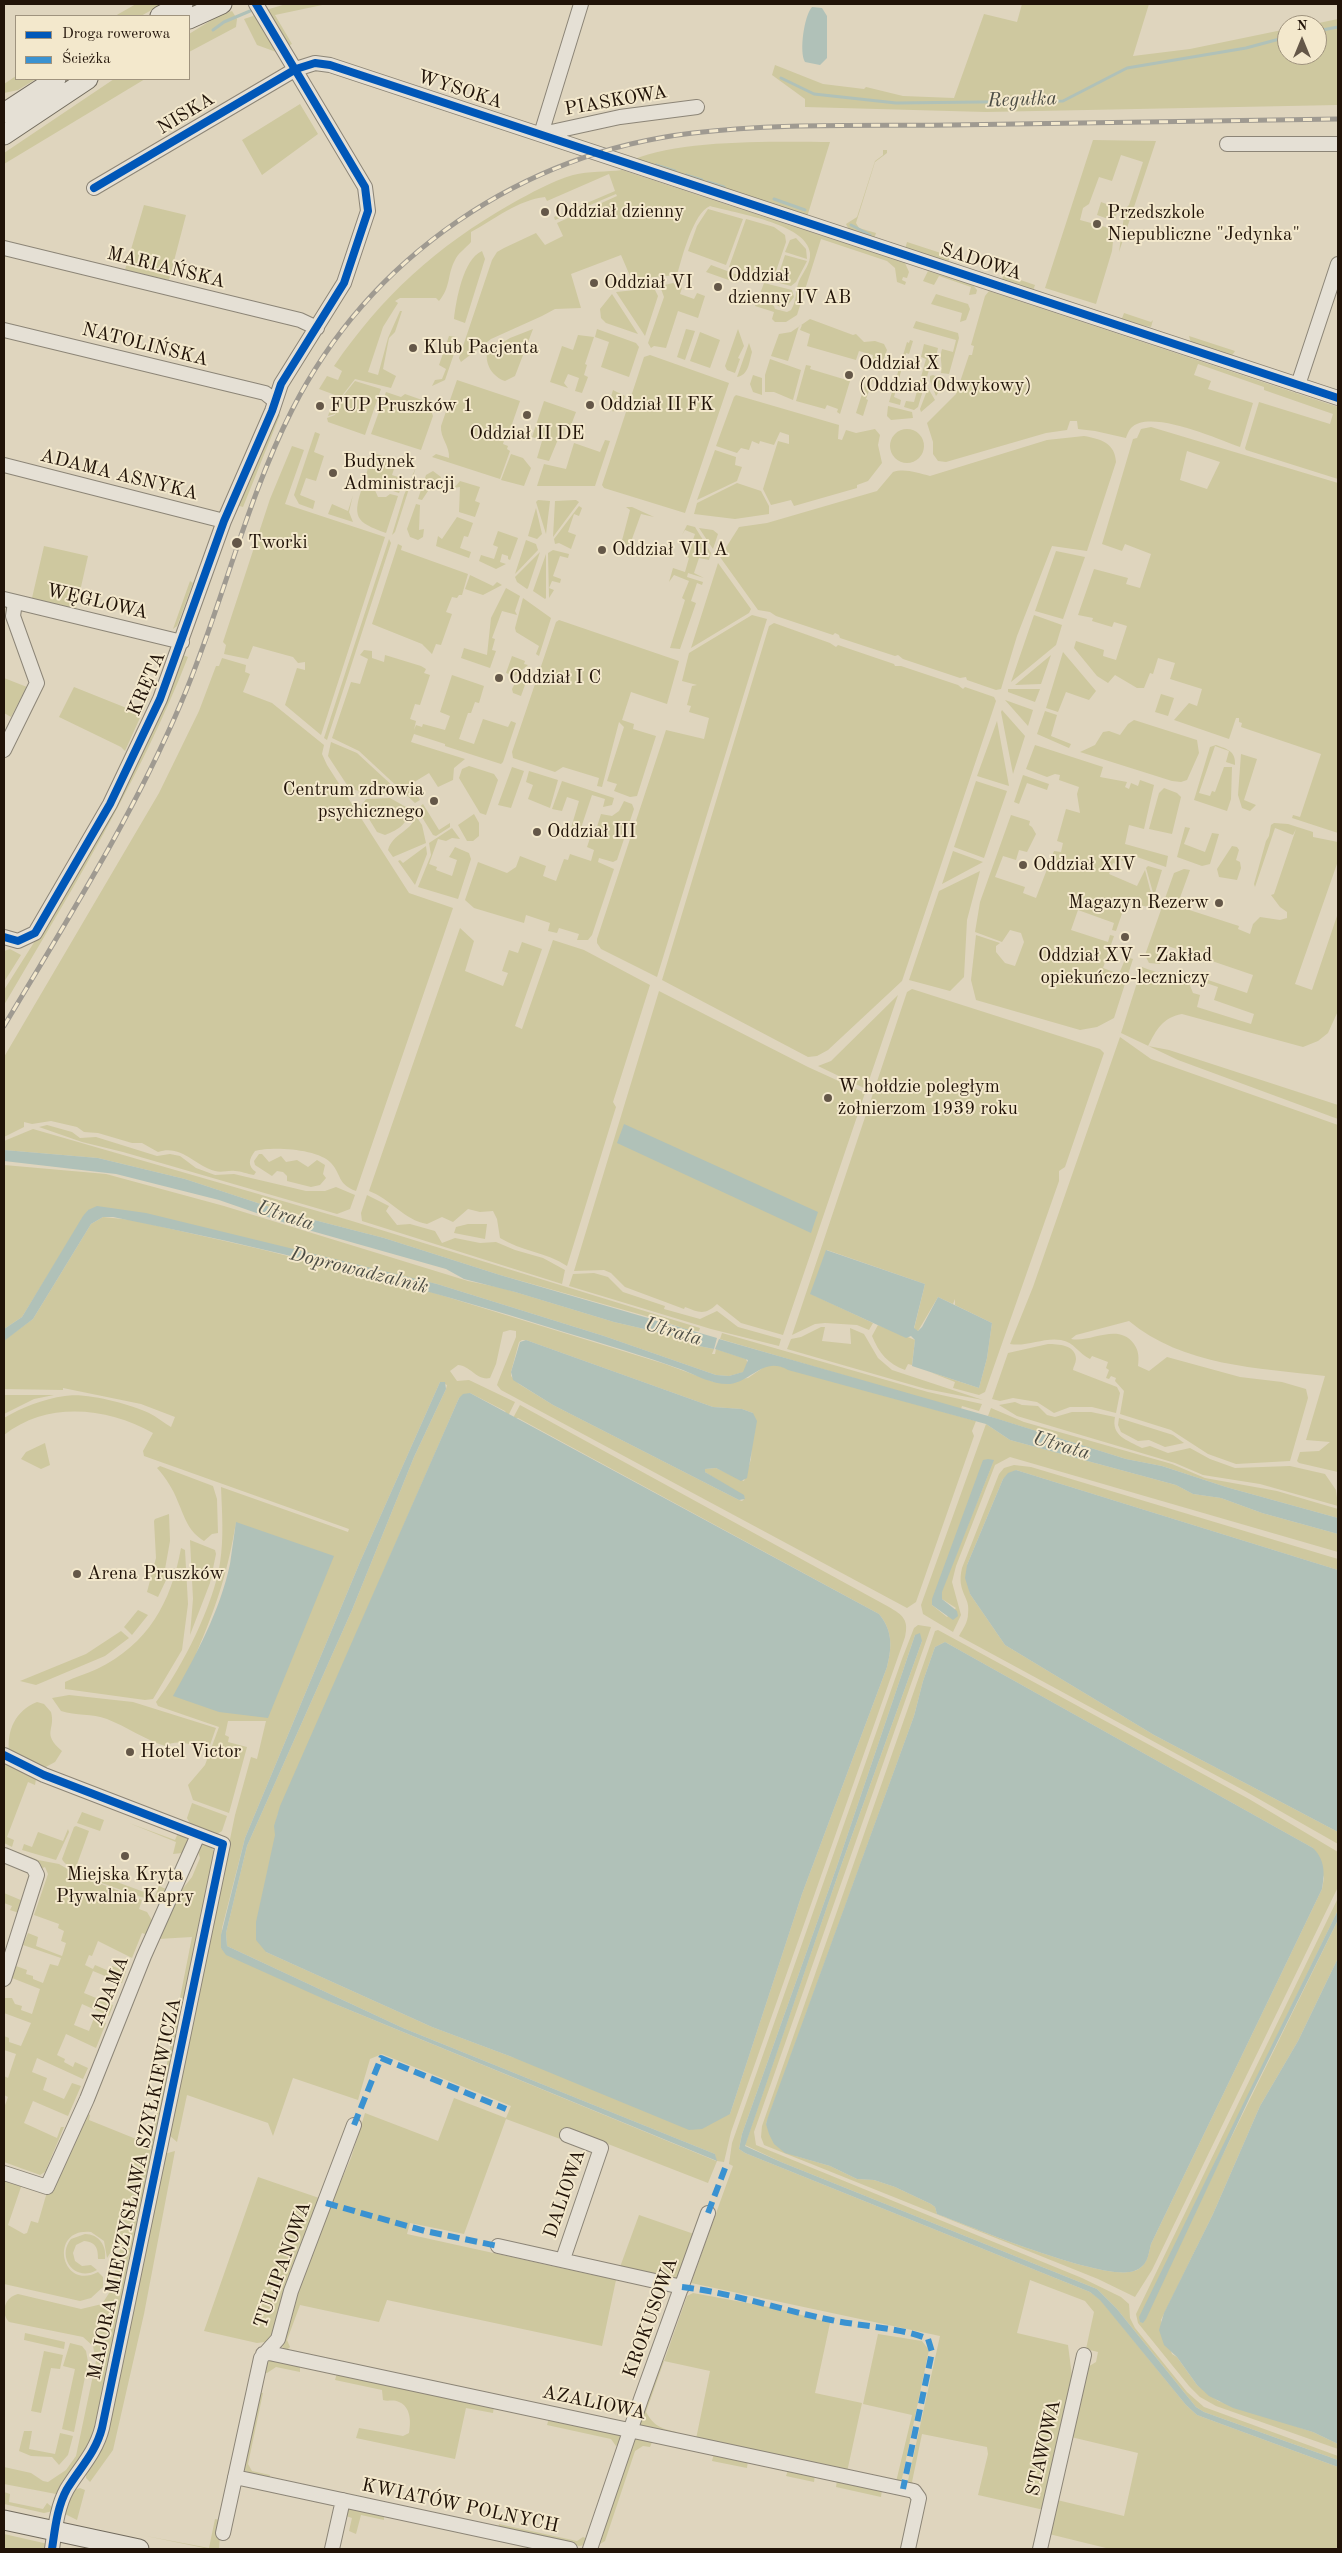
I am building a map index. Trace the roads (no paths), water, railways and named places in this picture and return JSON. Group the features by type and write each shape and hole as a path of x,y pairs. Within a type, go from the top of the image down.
{"main road":[{"path":"162,15 183,4"},
{"path":"190,19 222,4"},
{"path":"4,113 54,80"},
{"path":"4,135 86,80"},
{"path":"4,2520 54,2540 139,2549"}],"street":[{"name":"KRĘTA","path":"4,939 14,941 25,939 35,934 110,804 160,699 224,521 283,379 344,283 365,224 368,198 359,176 256,4"},
{"path":"541,134 581,4"},
{"name":"WYSOKA","path":"296,69 315,63 330,65 613,158"},
{"name":"NISKA","path":"94,188 296,69"},
{"name":"PIASKOWA","path":"541,134 620,117 697,107"},
{"path":"1226,144 1338,144"},
{"name":"SADOWA","path":"613,158 1338,398"},
{"name":"MARIAŃSKA","path":"4,248 290,318 317,328"},
{"path":"1298,385 1338,264"},
{"name":"NATOLIŃSKA","path":"4,330 265,393 275,401"},
{"name":"ADAMA ASNYKA","path":"4,465 224,521"},
{"path":"4,750 37,683 9,600"},
{"name":"WĘGLOWA","path":"9,600 182,642"},
{"path":"4,1756 44,1775 198,1835"},
{"name":"MAJORA MIECZYSŁAWA SZYŁKIEWICZA","path":"54,2540 63,2497 95,2447 102,2428 223,1844 198,1835"},
{"name":"ADAMA","path":"4,2173 47,2187 87,2100 144,1956 198,1835"},
{"path":"4,1855 29,1865 37,1872 36,1882 4,1979"},
{"name":"TULIPANOWA","path":"223,2533 263,2354 278,2339 291,2291 354,2125"},
{"name":"DALIOWA","path":"563,2259 601,2148 567,2135"},
{"name":"KROKUSOWA","path":"590,2549 708,2213"},
{"path":"498,2246 682,2287"},
{"name":"AZALIOWA","path":"263,2354 269,2353 910,2490 917,2494 919,2498 908,2549"},
{"name":"STAWOWA","path":"1040,2549 1084,2355"},
{"name":"KWIATÓW POLNYCH","path":"235,2477 570,2549"},
{"name":"KWIATÓW POLNYCH","path":"332,2549 343,2500"}],"water":[{"path":"812,7 822,8 827,16 827,58 820,65 805,62 802,50 805,26"},
{"path":"624,1124 818,1212 811,1233 617,1143"},
{"name":"Utrata","path":"4,1150 98,1158 185,1179 291,1214 384,1238 500,1275 717,1338 714,1349 694,1345 683,1338 614,1322 515,1292 464,1279 446,1269 294,1226 219,1200 116,1174 4,1161"},
{"path":"97,1206 146,1213 437,1284 604,1336 716,1375 729,1376 743,1372 748,1360 715,1349 719,1339 995,1418 1126,1459 1162,1466 1226,1487 1338,1518 1338,1534 1262,1513 1221,1498 1193,1494 1176,1485 1010,1440 986,1424 788,1370 780,1366 765,1367 738,1382 730,1384 718,1383 624,1350 452,1298 283,1254 113,1217 103,1217 91,1224 33,1319 4,1341 4,1329 22,1317 83,1216 88,1210"},
{"path":"826,1250 925,1284 914,1328 918,1331 938,1297 992,1323 987,1358 979,1388 912,1366 915,1340 911,1336 906,1338 810,1294"},
{"path":"526,1340 713,1407 742,1409 753,1413 757,1421 747,1478 741,1481 716,1468 705,1469 705,1472 744,1495 745,1499 739,1500 553,1405 513,1380 511,1372 520,1342"},
{"path":"440,1382 445,1382 446,1389 414,1457 352,1610 247,1846 226,1933 227,1946 403,2028 715,2154 717,2161 335,2004 226,1955 221,1948 221,1935 245,1838 360,1562"},
{"path":"470,1393 879,1614 884,1620 889,1633 890,1653 887,1667 802,1894 730,2114 702,2129 689,2130 512,2057 432,2027 266,1952 256,1940 256,1922 275,1835 274,1826 280,1806 459,1398 463,1394"},
{"path":"983,1460 994,1460 942,1592 942,1599 957,1611 958,1616 953,1620 932,1605 932,1599"},
{"path":"1016,1470 1338,1570 1338,1832 1154,1735 1005,1645 970,1594 965,1578 967,1565 1003,1479 1008,1473"},
{"path":"236,1522 334,1556 268,1718 219,1712 173,1696 199,1649 214,1616 230,1564"},
{"path":"920,1633 922,1641 841,1866 745,2146 1097,2289 1117,2309 1196,2407 1204,2412 1338,2460 1338,2467 1197,2415 1186,2405 1100,2300 1090,2292 739,2149 742,2134 836,1869 915,1635"},
{"path":"945,1642 1313,1848 1322,1862 1324,1878 1322,1889 1151,2244 1147,2260 1139,2269 1134,2271 1118,2272 1095,2269 1007,2241 937,2214 935,2207 931,2204 895,2187 874,2180 857,2179 830,2166 785,2153 774,2144 769,2134 766,2124 768,2117 914,1716 923,1681 935,1647"},
{"path":"1338,1910 1338,1920 1249,2099 1146,2319 1143,2323 1140,2322 1139,2317"},
{"path":"1338,1958 1338,2444 1313,2432 1233,2408 1209,2396 1197,2385 1177,2357 1164,2345 1159,2330 1164,2313 1213,2214 1260,2106 1298,2041"}],"waterway":[{"name":"Regułka","path":"213,30 224,22 250,11"},
{"name":"Regułka","path":"1327,29 1338,27"},
{"name":"Regułka","path":"781,78 814,94 896,103 1063,101 1127,68 1246,48 1277,40"},
{"path":"656,165 675,171"},
{"path":"686,175 702,180"},
{"path":"708,182 724,187"},
{"path":"774,199 805,210"},
{"path":"851,225 870,235"}],"railway":[{"path":"4,1026 121,827 162,745 196,667 247,518 275,445 292,410 325,355 364,305 408,260 458,221 512,189 569,163 630,144 693,133 757,128 822,126 1338,119"}],"place":[{"name":"Oddział dzienny","path":"545,212"},
{"name":"Przedszkole Niepubliczne \"Jedynka\"","path":"1097,224"},
{"name":"Oddział VI","path":"594,283"},
{"name":"Oddział dzienny IV AB","path":"718,287"},
{"name":"Klub Pacjenta","path":"413,348"},
{"name":"Oddział X (Oddział Odwykowy)","path":"849,375"},
{"name":"Oddział II FK","path":"590,405"},
{"name":"FUP Pruszków 1","path":"320,406"},
{"name":"Oddział II DE","path":"527,415"},
{"name":"Budynek Administracji","path":"333,473"},
{"name":"Tworki","path":"237,543"},
{"name":"Oddział VII A","path":"602,550"},
{"name":"Oddział I C","path":"499,678"},
{"name":"Centrum zdrowia psychicznego","path":"434,801"},
{"name":"Oddział III","path":"537,832"},
{"name":"Oddział XIV","path":"1023,865"},
{"name":"Magazyn Rezerw","path":"1219,903"},
{"name":"Oddział XV – Zakład opiekuńczo-leczniczy","path":"1125,937"},
{"name":"W hołdzie poległym żołnierzom 1939 roku","path":"828,1098"},
{"name":"Arena Pruszków","path":"77,1574"},
{"name":"Hotel Victor","path":"130,1752"},
{"name":"Miejska Kryta Pływalnia Kapry","path":"125,1856"}],"water label":[{"name":"Doprowadzalnik","path":"359,1271"}]}
